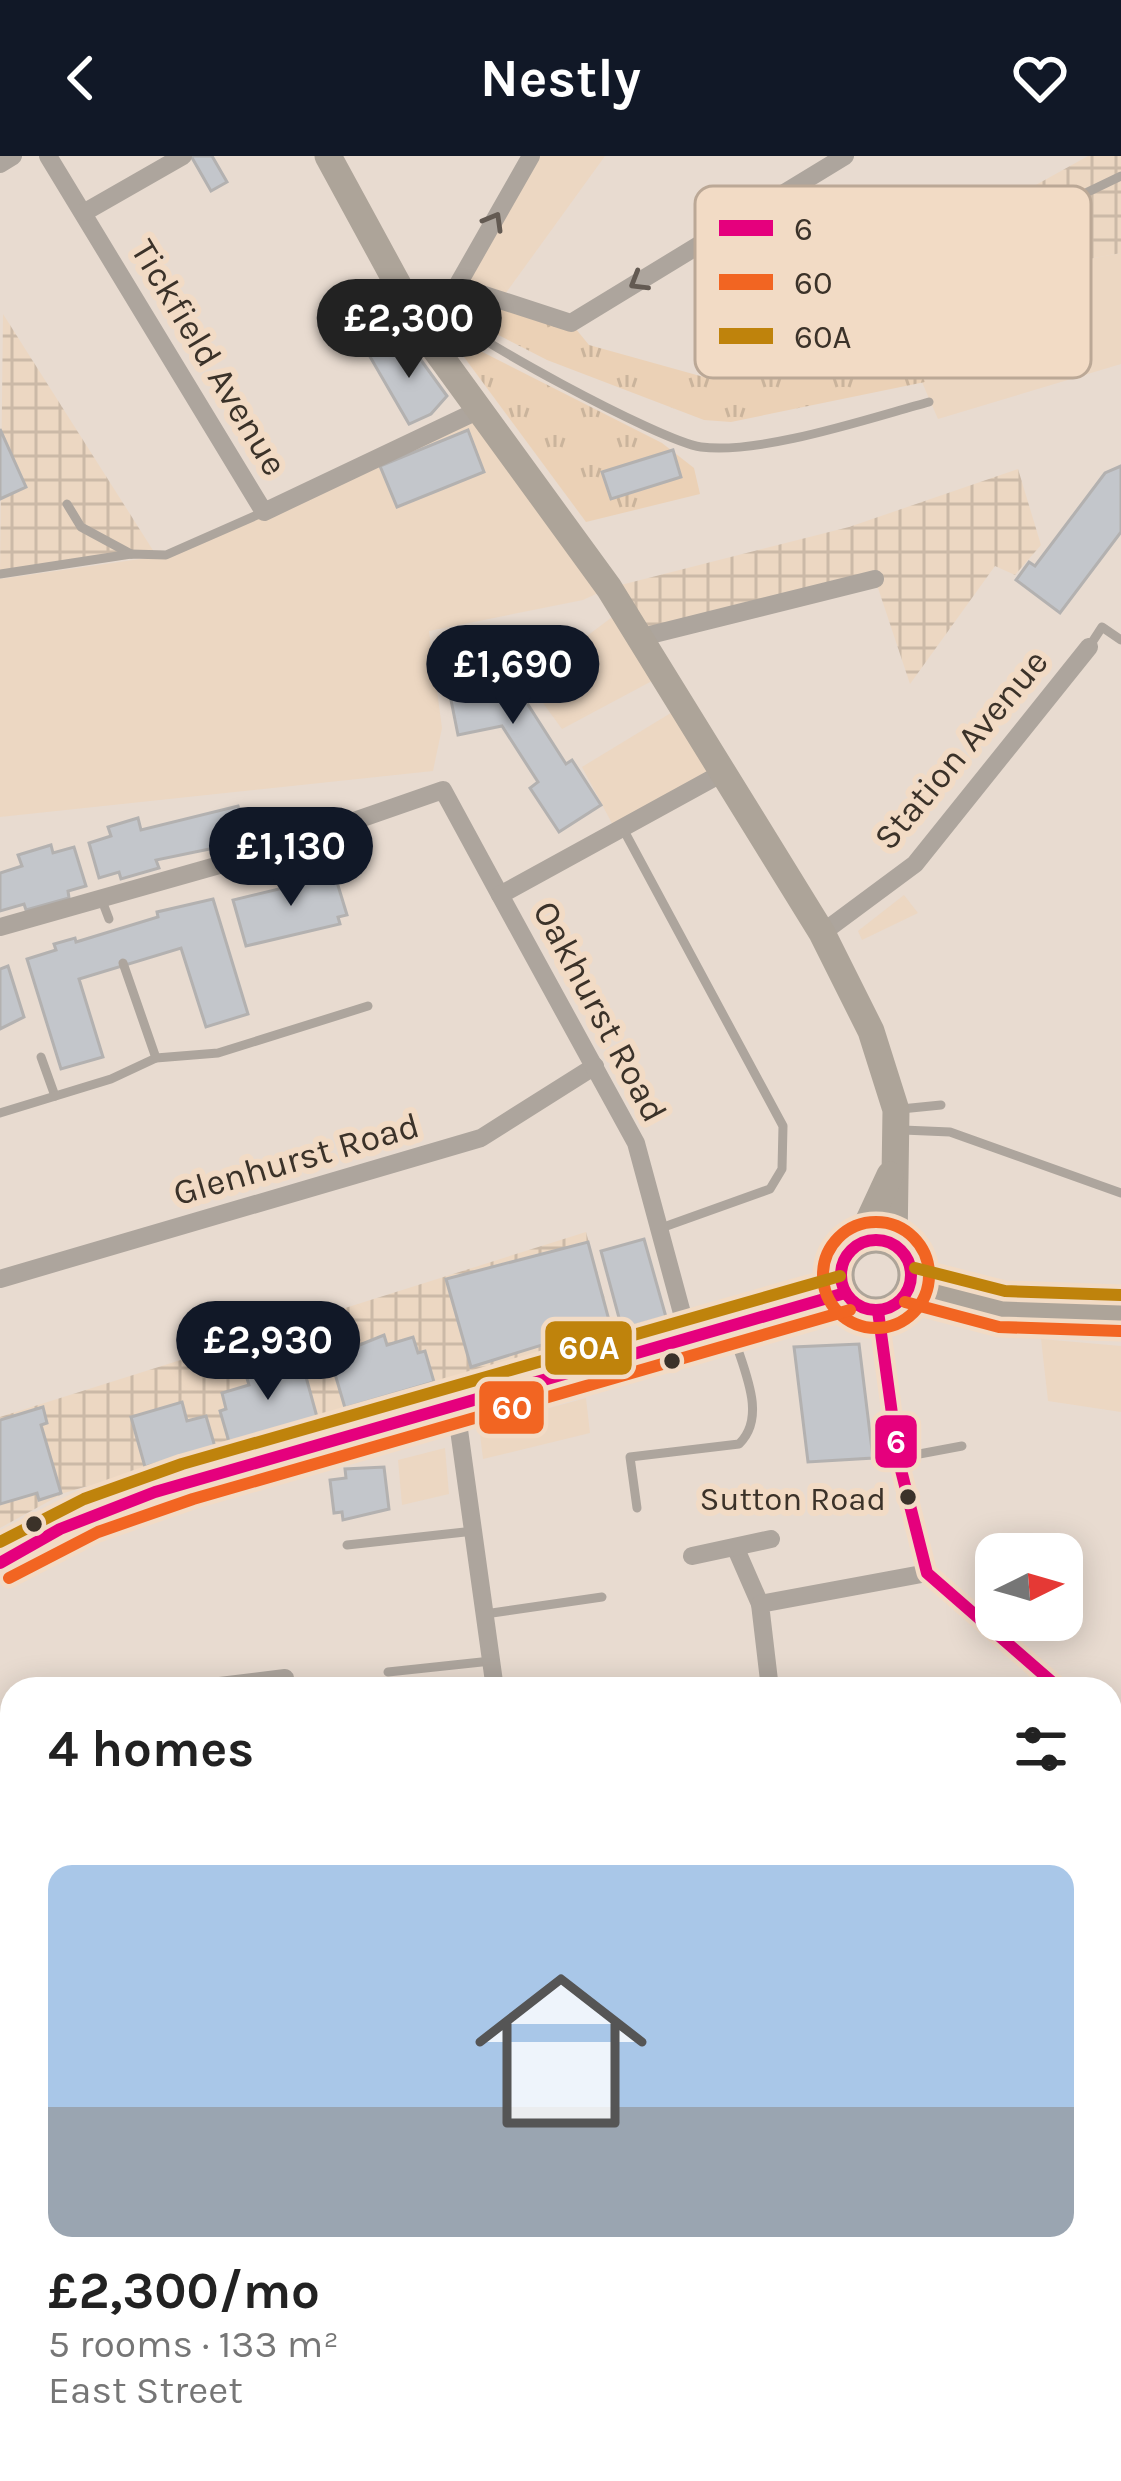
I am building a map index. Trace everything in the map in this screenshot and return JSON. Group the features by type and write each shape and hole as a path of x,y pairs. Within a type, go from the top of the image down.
{"main road":[{"path":"328,156 479,410 609,588 726,771 822,933 871,1031 897,1120 894,1244 909,1262 910,1285 898,1303 878,1311 859,1306 845,1293 842,1266 858,1244 896,1160"},
{"path":"858,1244 894,1244"},
{"path":"910,1285 1002,1309 1121,1312"},
{"path":"0,1563 79,1516 455,1401 732,1329 845,1293"}],"street":[{"path":"0,164 13,156"},
{"name":"Tickfield Avenue","path":"48,156 264,512 479,410"},
{"path":"85,212 183,156"},
{"path":"423,309 457,286 531,156"},
{"path":"796,186 845,156"},
{"path":"457,286 571,323 695,247"},
{"path":"642,637 875,578"},
{"name":"Station Avenue","path":"822,933 915,864 1089,647"},
{"name":"Oakhurst Road","path":"689,1339 636,1143 500,895 726,771"},
{"path":"0,927 262,853 443,790 500,895"},
{"name":"Glenhurst Road","path":"0,1279 482,1138 595,1066"},
{"path":"878,1311 898,1458 927,1574 1046,1677"},
{"path":"455,1401 493,1677"},
{"path":"692,1556 771,1539"},
{"path":"736,1549 760,1604 769,1677"},
{"path":"760,1604 927,1574"}],"lane":[{"path":"1091,190 1121,176"},
{"path":"423,309 608,406 698,447 829,428 929,402"},
{"path":"68,504 81,527 131,554"},
{"path":"0,574 131,554 166,555 264,512"},
{"path":"1089,647 1102,627 1121,640"},
{"path":"622,827 784,1126 782,1169 770,1189 659,1228"},
{"path":"101,898 109,919"},
{"path":"122,963 156,1058"},
{"path":"0,1113 156,1058 218,1053 368,1006"},
{"path":"41,1057 56,1096"},
{"path":"897,1120 941,1105"},
{"path":"897,1120 950,1132 1121,1192"},
{"path":"637,1508 631,1457 739,1444 752,1432 755,1415 732,1329"},
{"path":"898,1458 962,1445"},
{"path":"346,1545 474,1531"},
{"path":"485,1614 602,1597"},
{"path":"388,1672 491,1661"}],"shaded area":[{"path":"531,156 605,156 503,297 457,286"},
{"path":"1088,156 1121,156 1121,253 1091,259 1091,186 1034,186"},
{"path":"1121,253 1121,364 1091,373 1091,259"},
{"path":"3,314 156,555 0,577"},
{"path":"920,378 1074,378 938,419"},
{"path":"479,410 609,588 583,600 429,631 442,728 433,771 0,817 0,579 161,556"},
{"path":"1018,469 1041,545 1015,575 995,566 910,684 875,579 642,637 609,588 849,527"},
{"path":"623,609 665,674 562,729 527,681"},
{"path":"684,705 726,771 616,831 582,767"},
{"path":"904,895 918,913 862,940 858,931"},
{"path":"586,1232 614,1331 64,1493 0,1528 0,1417"},
{"path":"1041,1339 1121,1346 1121,1412 1048,1401"},
{"path":"586,1398 590,1433 483,1459 479,1427"},
{"path":"445,1448 449,1494 402,1505 398,1460"}],"green space":[{"path":"475,298 571,323 589,345 711,379 923,378 925,382 731,422 704,420 547,360 475,323 465,308"},
{"path":"447,334 662,443 694,468 700,494 586,522"}],"building":[{"path":"191,156 212,156 227,182 211,191"},
{"path":"405,338 447,396 431,414 409,424 369,355"},
{"path":"0,429 26,487 0,499"},
{"path":"468,430 484,472 397,507 380,466"},
{"path":"673,450 681,477 611,499 602,472"},
{"path":"1121,466 1121,532 1060,613 1016,580 1029,562 1035,566 1105,473"},
{"path":"486,630 499,693 518,689 566,764 572,760 601,805 559,832 530,788 538,782 502,726 458,735 439,640"},
{"path":"238,806 248,841 156,860 159,868 121,879 119,872 99,878 89,843 111,836 108,827 138,818 141,830"},
{"path":"51,845 53,853 74,847 86,886 68,891 69,898 26,910 24,904 0,911 0,873 22,866 18,855"},
{"path":"333,869 347,915 338,917 340,924 246,946 233,900 300,884 298,879"},
{"path":"213,899 248,1014 206,1027 181,948 79,979 103,1057 61,1069 27,959 56,950 54,944 75,938 76,942 158,917 157,912"},
{"path":"8,966 24,1017 0,1029 0,969"},
{"path":"644,1239 666,1317 622,1329 601,1251"},
{"path":"588,1242 610,1324 471,1367 446,1279"},
{"path":"384,1335 387,1345 413,1337 418,1353 425,1351 434,1382 345,1408 330,1357"},
{"path":"859,1344 873,1458 808,1462 794,1347"},
{"path":"303,1366 317,1417 229,1442 220,1411 226,1409 222,1393 249,1385 246,1375"},
{"path":"182,1402 187,1421 206,1416 215,1447 145,1467 131,1417"},
{"path":"43,1407 47,1423 41,1425 61,1493 39,1500 37,1493 0,1504 0,1420"},
{"path":"384,1467 389,1509 343,1520 342,1512 334,1513 330,1480 346,1478 345,1469"}],"transit line":[{"name":"60","path":"876,1222 896,1226 914,1237 925,1255 929,1275 925,1295 914,1313 896,1324 876,1328 856,1324 838,1313 827,1295 823,1275 827,1255 838,1237 856,1226 876,1222"},
{"name":"6","path":"876,1240 901,1250 911,1275 901,1300 876,1310 851,1300 841,1275 851,1250 876,1240"},
{"name":"60A","path":"915,1268 1005,1291 1121,1295"},
{"name":"60A","path":"0,1542 84,1499 182,1464 840,1276"},
{"name":"6","path":"0,1563 60,1529 155,1492 845,1293"},
{"name":"60","path":"905,1302 999,1327 1120,1331"},
{"name":"60","path":"9,1578 98,1532 193,1499 850,1310"},
{"name":"6","path":"878,1311 898,1458 927,1573 1046,1677"}],"place":[{"name":"Sutton Road","path":"908,1497"}]}
